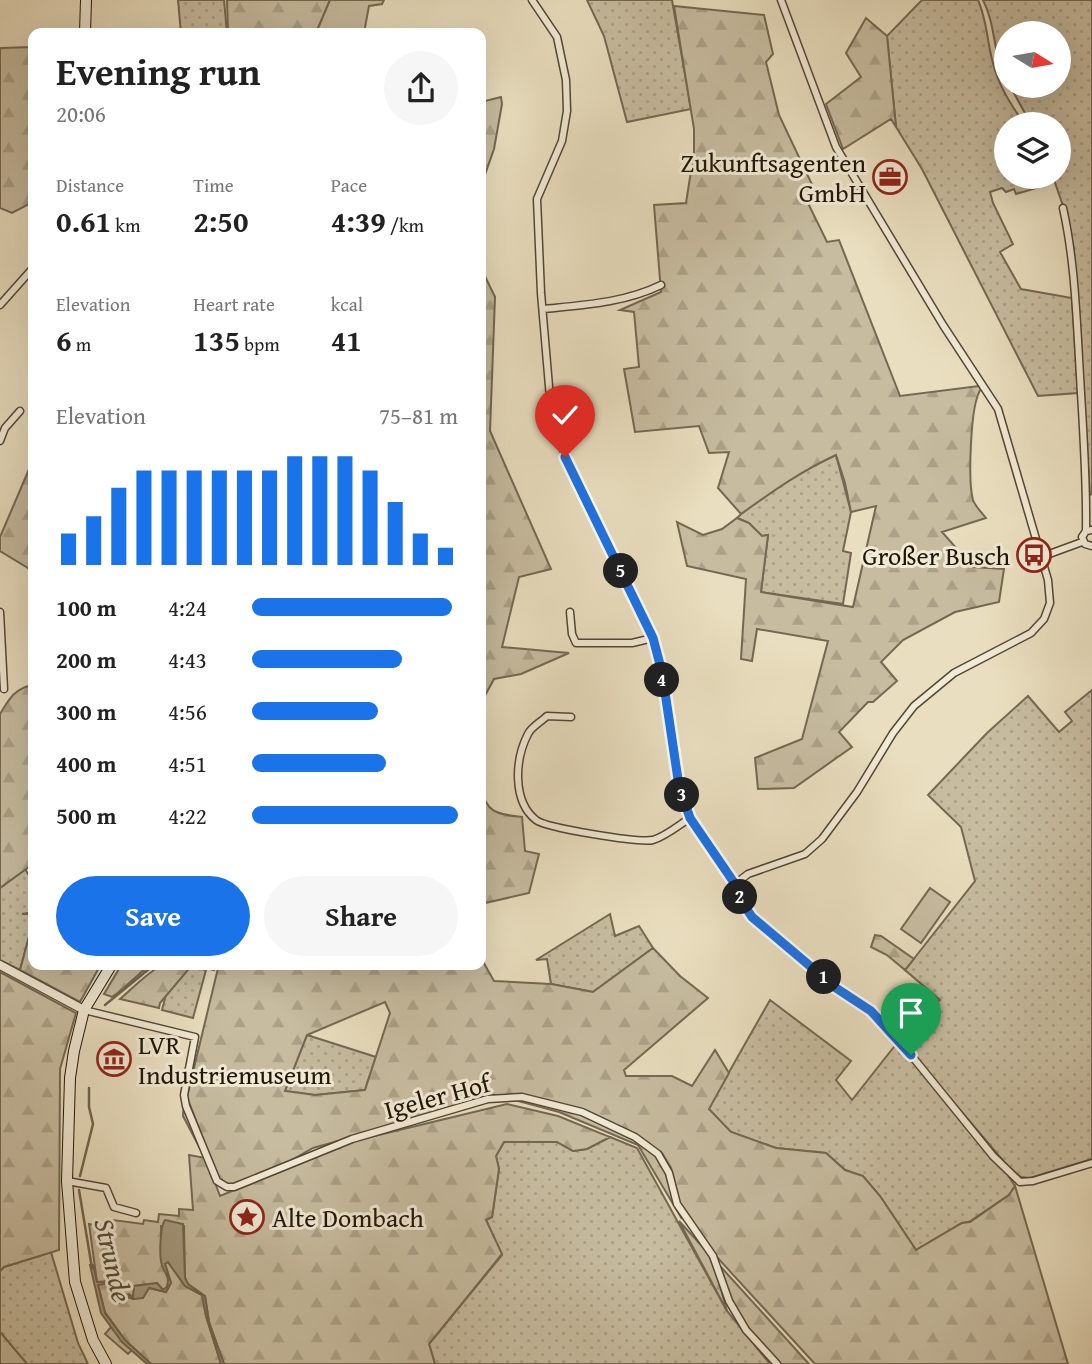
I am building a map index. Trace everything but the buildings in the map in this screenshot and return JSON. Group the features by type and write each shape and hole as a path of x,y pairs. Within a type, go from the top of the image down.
{"main road":[{"path":"85,28 86,0"},
{"path":"106,1364 93,1340 75,1282 67,1181 70,1078 84,1010 107,970"}],"street":[{"path":"532,0 557,37 566,80 567,111 562,141 537,199 542,309 550,398 565,457 653,638 662,672 679,786 690,818 735,884 742,902 760,925 836,988 871,1011 911,1055 993,1156 1020,1182 1033,1181 1092,1163"},
{"path":"735,884 748,874 805,854 814,847 857,792 893,733 914,706 954,673 1031,633 1044,619 1050,603 1048,580 998,410 841,157 780,0"},
{"path":"1063,208 1072,247 1086,472 1089,531 1082,537 1082,542"},
{"path":"0,305 28,274"},
{"path":"542,309 625,299 661,285"},
{"path":"0,441 5,428 20,411"},
{"path":"1041,557 1082,542 1092,546"},
{"path":"0,612 4,689"},
{"path":"570,612 572,634 576,643 632,643 653,638"},
{"path":"571,717 547,716 528,732 521,753 517,785 525,806 537,821 561,828 651,840 690,818"},
{"path":"0,965 84,1010"},
{"name":"Igeler Hof","path":"84,1010 195,1037 184,1095 186,1106 216,1181 227,1187 352,1139 488,1099 508,1097 538,1100 582,1112 635,1137 658,1154 669,1173 677,1205 713,1256 729,1301 746,1330 777,1364"},
{"path":"67,1181 106,1188 114,1207 136,1213"}],"green space":[{"path":"178,0 224,0 227,28 181,28"},
{"path":"227,0 330,0 318,28 228,28"},
{"path":"330,0 384,0 382,4 369,6 365,28 318,28"},
{"path":"587,0 672,0 691,109 627,122 604,36"},
{"path":"922,0 978,0 994,66 994,98 1008,98 1017,112 994,112 994,189 999,189 990,192 1013,244 1000,252 1021,289 1072,298 1078,393 1038,396 922,169 896,127 887,36"},
{"path":"983,0 1092,0 1090,495 1074,251 1069,223 1057,189 1071,189 1071,112 1024,112 1017,98 1071,98 1071,21 994,21 994,38"},
{"path":"674,6 764,15 773,54 766,62 779,115 816,193 805,197 827,242 839,240 900,396 979,386 981,389 972,426 971,491 973,500 986,518 942,532 973,567 1004,569 999,602 955,612 903,640 881,662 897,681 873,702 868,702 839,732 852,747 794,788 758,789 755,758 802,739 828,641 757,629 752,661 741,659 746,579 687,566 677,522 703,535 722,529 737,518 749,523 762,536 768,535 761,592 853,607 876,506 851,512 836,455 799,475 741,514 718,488 729,452 709,453 699,426 635,432 624,369 639,367 634,312 620,310 661,292 654,205 686,203 694,152 694,129"},
{"path":"866,18 887,36 896,127 891,119 843,149 826,104 861,77 846,53"},
{"path":"28,47 28,205 12,213 0,208 1,48"},
{"path":"501,97 502,104 494,149 486,172 486,101"},
{"path":"1014,189 1033,189 1016,194"},
{"path":"486,278 495,297 490,431 551,569 519,577 502,647 569,653 521,674 494,679 486,694"},
{"path":"836,455 851,512 843,551 851,553 843,604 761,592 768,535 762,536 749,523 737,518 784,482"},
{"path":"28,472 28,568 0,551 0,537"},
{"path":"27,686 28,868 0,888 0,714 10,699"},
{"path":"1092,690 1092,1159 1030,1178 1021,1177 1011,1170 910,1051 904,1043 909,1040 905,1034 897,1034 940,1000 905,970 975,881 961,827 928,795 987,733 1028,696 1059,732 1072,721 1065,712"},
{"path":"486,803 494,811 522,817 525,851 539,854 529,893 486,903"},
{"path":"25,869 28,874 28,913 22,914 28,914 28,940 20,970 0,960 0,888"},
{"path":"930,888 950,902 921,943 901,929"},
{"path":"610,914 615,936 639,926 653,948 593,992 551,984 547,959 536,960"},
{"path":"875,935 881,936 914,959 905,970 887,955 871,947"},
{"path":"28,940 28,970 98,970 80,1002 20,970"},
{"path":"653,948 680,976 708,998 624,1070 626,1076 672,1076 692,1086 715,1050 729,1073 709,1109 731,1132 776,1148 826,1153 845,1170 863,1176 880,1196 916,1250 962,1223 970,1222 1009,1195 1015,1186 1068,1364 815,1364 715,1255 680,1204 671,1168 662,1153 636,1135 586,1116 642,1143 662,1159 682,1219 638,1145 559,1112 492,1094 404,1123 313,1148 283,1165 229,1186 220,1182 187,1097 218,970 486,970 486,967 494,981 551,984 593,992","holes":["385,1002 390,1013 365,1090 315,1095 285,1091 307,1035"]},
{"path":"118,970 145,970 112,997 104,994"},
{"path":"154,970 188,970 160,1003 159,1008 120,999"},
{"path":"172,970 206,970 193,1018 162,1010"},
{"path":"0,972 76,1013 60,1069 59,1250 4,1267 0,1271"},
{"path":"770,1000 851,1061 836,1080 852,1100 897,1043 1004,1169 1015,1186 1009,1195 969,1222 962,1223 916,1250 880,1196 863,1176 845,1170 826,1153 776,1148 731,1132 708,1109"},
{"path":"307,1035 376,1057 365,1090 315,1095 285,1091"},
{"path":"184,1100 220,1196 358,1140 507,1104 558,1116 610,1137 587,1149 573,1151 557,1142 504,1142 496,1156 499,1169 492,1217 486,1220 502,1254 429,1344 435,1364 224,1364 209,1322 205,1296 188,1284 185,1278 184,1226 161,1226 162,1265 169,1278 167,1287 163,1290 157,1283 135,1286 133,1297 129,1294 121,1301 116,1299 120,1303 128,1297 138,1298 149,1288 166,1292 171,1283 165,1264 168,1262 185,1286 202,1295 206,1316 221,1364 151,1364 125,1340 105,1312 98,1285 114,1284 109,1281 97,1282 89,1224 111,1228 113,1220 143,1224 144,1220 158,1222 159,1214 179,1216 179,1209 193,1210 189,1155 205,1158 183,1116"},
{"path":"610,1137 637,1148 727,1311 770,1364 435,1364 429,1344 502,1255 486,1220 492,1217 499,1169 496,1156 504,1142 557,1142 573,1151 587,1149"},
{"path":"679,1221 712,1257 727,1311"},
{"path":"51,1252 78,1343 88,1364 27,1364 0,1332 0,1271 4,1267"},
{"path":"721,1267 809,1364 780,1364 769,1353 732,1307"},
{"path":"111,1327 132,1350 128,1354 105,1334"},
{"path":"0,1332 27,1364 0,1364"}],"shaded area":[{"path":"165,1220 183,1224 185,1278 188,1284 205,1296 209,1322 224,1364 221,1364 206,1316 202,1295 185,1286 168,1262 165,1264 171,1283 166,1292 149,1288 143,1298 128,1297 121,1303 115,1300 113,1287 116,1299 121,1301 126,1294 133,1297 134,1286 157,1283 163,1290 167,1287 168,1278 161,1255 162,1228"},
{"path":"90,1265 93,1265 97,1282 112,1282 113,1286 110,1283 98,1285 105,1313 125,1340 151,1364 147,1364 122,1342 101,1313"}],"waterway":[{"name":"Strunde","path":"105,1005 148,970"},
{"name":"Strunde","path":"80,1176 93,1124 89,1088"},
{"name":"Strunde","path":"79,1190 92,1268"}],"place":[{"name":"Zukunftsagenten GmbH","path":"890,177"},
{"name":"Großer Busch","path":"1034,555"},
{"name":"LVR Industriemuseum","path":"114,1059"},
{"name":"Alte Dombach","path":"247,1217"}],"route":[{"path":"565,457 653,638 662,672 679,786 690,818 735,884 752,917 836,988 871,1011 911,1055"}]}
